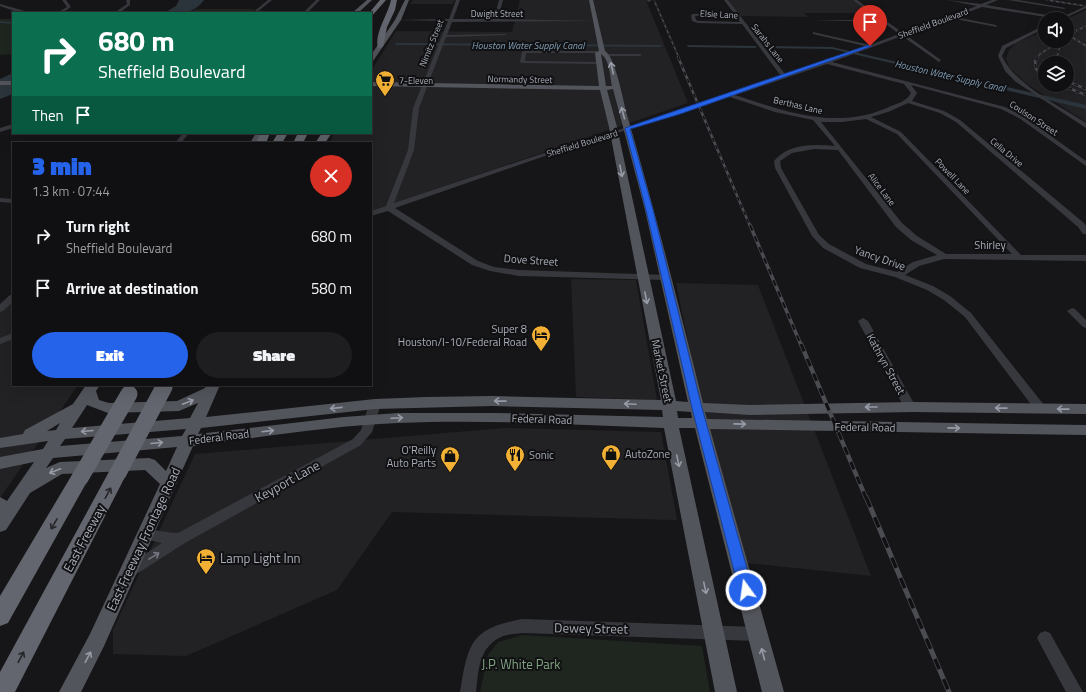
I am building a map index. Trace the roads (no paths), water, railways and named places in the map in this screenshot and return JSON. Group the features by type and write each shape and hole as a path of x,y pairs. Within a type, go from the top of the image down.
{"highway":[{"path":"372,14 383,0"},
{"path":"379,20 394,0"},
{"path":"380,47 384,27 392,10 394,0"},
{"path":"370,12 378,6"},
{"name":"East Freeway","path":"2,692 165,386"},
{"path":"0,616 131,389"}],"main road":[{"path":"357,12 366,0"},
{"path":"361,7 370,0"},
{"path":"404,9 407,0"},
{"path":"372,59 410,0"},
{"name":"Market Street","path":"591,0 603,49 627,128 699,416 773,692"},
{"name":"Market Street","path":"603,49 598,53 603,88 614,133 726,692"},
{"path":"0,83 12,83"},
{"name":"Normandy Street","path":"372,84 616,88"},
{"name":"Normandy Street","path":"372,88 423,86"},
{"path":"0,87 12,87"},
{"path":"91,388 92,403 108,408 179,406 212,388"},
{"path":"2,515 48,453 91,388"},
{"name":"East Freeway Frontage Road","path":"70,692 97,640 212,388"},
{"name":"Federal Road","path":"0,443 61,434 196,423 374,404 492,401 620,403 670,414"},
{"path":"19,439 45,427 80,405"},
{"path":"911,407 924,428"},
{"name":"Federal Road","path":"699,416 750,410 911,407 1086,409"},
{"path":"1040,408 1056,430"},
{"name":"Federal Road","path":"0,463 48,453 188,441 370,420 425,417 670,414 924,428 1086,430"},
{"path":"19,494 45,475 68,467 149,464 169,483"}],"street":[{"path":"61,12 69,8 68,4 64,0"},
{"path":"118,12 126,8 129,4 128,0"},
{"path":"255,12 270,0"},
{"path":"306,12 318,0"},
{"name":"Nimitz Street","path":"389,208 411,150 414,117 423,86 458,0"},
{"path":"496,21 501,0"},
{"name":"Sarahs Lane","path":"726,0 784,76"},
{"path":"855,0 939,61"},
{"path":"949,0 1038,15"},
{"name":"Sheffield Boulevard","path":"372,214 540,156 827,62 996,0"},
{"path":"1010,0 1064,8"},
{"path":"0,5 21,12"},
{"path":"1074,13 1086,7"},
{"name":"Elsie Lane","path":"736,13 693,15 694,21 698,22 743,23"},
{"path":"950,17 996,26"},
{"name":"Dwight Street","path":"398,20 596,21"},
{"path":"815,20 882,21"},
{"path":"1038,30 1004,47 1000,56 1003,65 1008,73 1018,81 1086,126"},
{"path":"815,33 870,46"},
{"path":"443,36 505,35"},
{"path":"553,66 523,63 524,52 603,49 640,55"},
{"path":"572,51 573,63"},
{"name":"Coulson Street","path":"827,62 986,102 1008,110 1086,164"},
{"path":"523,67 563,66 573,63 599,63"},
{"path":"905,82 914,93 908,101"},
{"name":"Berthas Lane","path":"729,95 816,121 868,118 908,101"},
{"name":"Celia Drive","path":"908,101 942,112 958,121 1081,225 1086,232"},
{"name":"Powell Lane","path":"868,118 899,133 1018,256"},
{"name":"Alice Lane","path":"816,121 822,124 899,225 914,238 944,256"},
{"path":"0,130 12,126"},
{"path":"179,142 185,134"},
{"name":"Yancy Drive","path":"839,148 807,148 789,152 780,156 777,161 778,168 816,236 826,246 863,266 898,275 939,294 968,315 1040,408"},
{"path":"0,200 12,200"},
{"path":"372,207 389,208"},
{"name":"Dove Street","path":"389,208 475,263 493,269 519,273 665,276"},
{"name":"Shirley","path":"898,275 916,264 944,256 1086,258"},
{"path":"0,309 12,298"},
{"path":"1072,311 1086,325"},
{"name":"Kathryn Street","path":"862,322 911,407"},
{"path":"0,341 12,336"},
{"name":"Keyport Lane","path":"128,572 180,539 357,442 366,432 374,404"},
{"path":"145,534 160,538 180,539"},
{"name":"Dewey Street","path":"468,692 473,659 479,646 500,630 522,626 714,631 757,634"},
{"path":"1045,638 1076,692"}],"waterway":[{"name":"Houston Water Supply Canal","path":"0,22 12,23"},
{"name":"Houston Water Supply Canal","path":"396,44 660,46"},
{"name":"Houston Water Supply Canal","path":"688,46 755,47"},
{"name":"Houston Water Supply Canal","path":"766,47 832,48 1086,107"}],"railway":[{"path":"654,0 679,58"},
{"path":"1047,0 1086,6"},
{"path":"1075,31 1086,26"},
{"path":"1075,31 1072,37 1086,46"},
{"path":"1037,58 1049,48"},
{"path":"1056,56 1060,48"},
{"path":"678,57 750,226"},
{"path":"1038,57 1035,61 1036,69 1038,71"},
{"path":"1074,84 1086,89"},
{"path":"1074,90 1086,95"},
{"path":"750,225 801,345"},
{"path":"801,344 866,498"},
{"path":"866,497 949,692"}],"place":[{"name":"7-Eleven","path":"385,97"},
{"name":"Super 8 Houston/I-10/Federal Road","path":"541,352"},
{"name":"AutoZone","path":"611,471"},
{"name":"Sonic","path":"515,472"},
{"name":"O'Reilly Auto Parts","path":"450,473"},
{"name":"Lamp Light Inn","path":"206,575"}],"park label":[{"name":"J.P. White Park","path":"521,664"}]}
